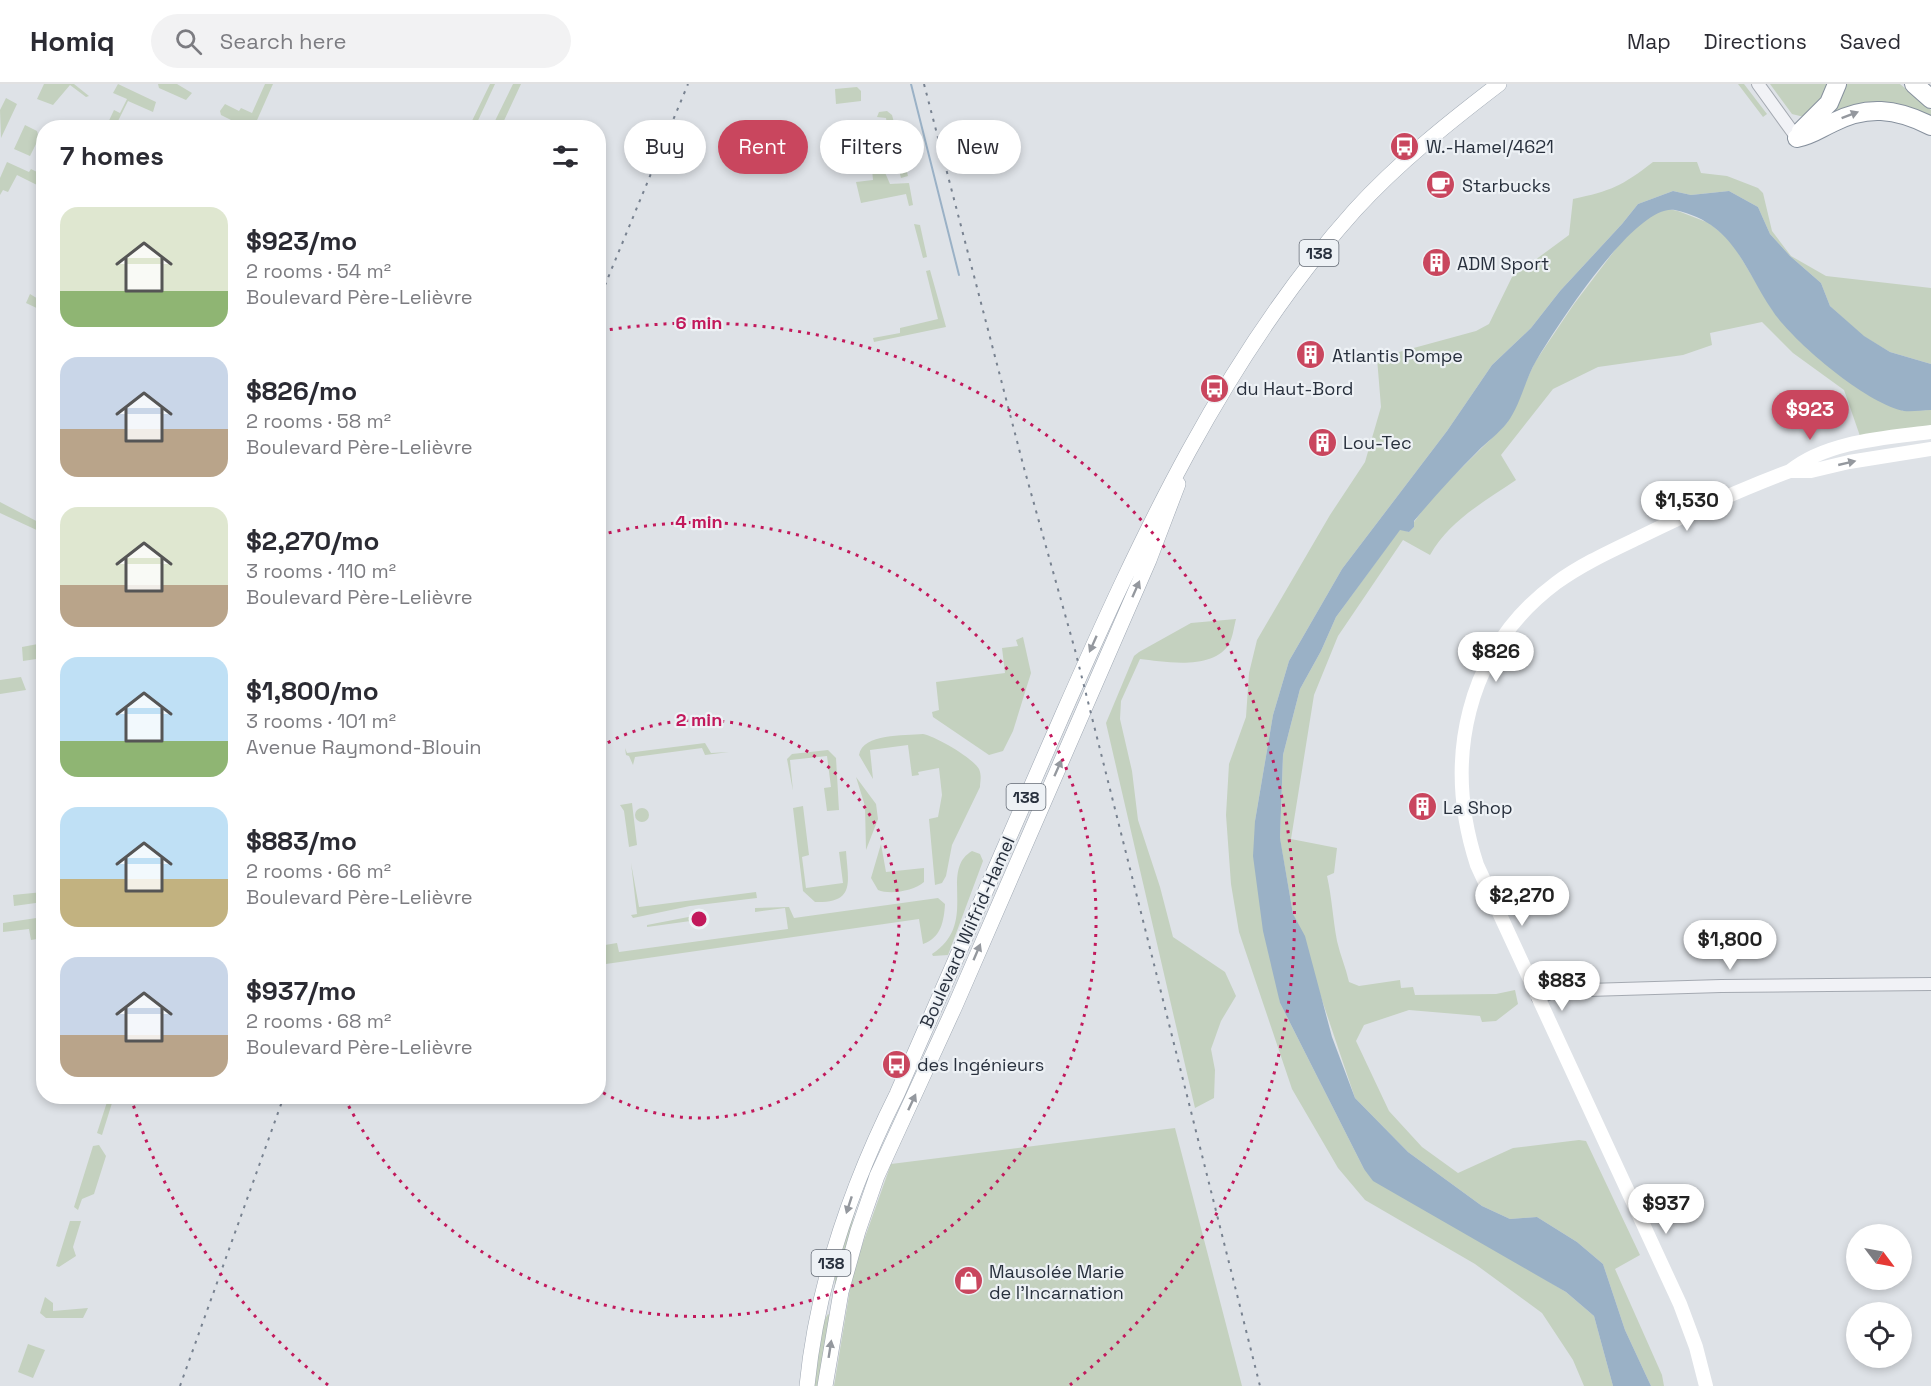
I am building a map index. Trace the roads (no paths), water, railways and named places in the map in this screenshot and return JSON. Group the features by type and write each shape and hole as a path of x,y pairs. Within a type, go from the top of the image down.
{"highway":[{"path":"1797,138 1804,126 1821,114 1829,104 1837,84"},
{"path":"1914,84 1931,99"},
{"path":"1797,138 1813,135 1842,117 1867,109 1893,111 1931,126"}],"main road":[{"name":"Boulevard Wilfrid-Hamel","path":"807,1386 816,1327 833,1257 869,1150 897,1095 1135,552 1223,394 1277,310 1337,231 1406,160 1499,84"},
{"path":"1706,1386 1696,1347 1680,1304 1477,865 1463,814 1460,773 1464,737 1472,703 1483,673 1520,618 1540,596 1571,573 1665,525 1790,471 1806,458 1848,446 1931,432"},
{"path":"1790,471 1811,471 1849,462 1931,449"},
{"name":"Boulevard Wilfrid-Hamel","path":"825,1386 841,1292 877,1176 955,1006 1172,507 1185,461"}],"street":[{"path":"1758,84 1797,138"},
{"path":"1538,998 1555,991 1721,986 1931,984"}],"water":[{"path":"1673,191 1691,195 1729,191 1758,207 1770,234 1790,256 1821,283 1830,306 1864,336 1890,352 1931,364 1931,410 1904,411 1871,397 1851,384 1813,354 1782,323 1735,249 1724,236 1695,216 1675,210 1659,213 1640,226 1619,246 1578,297 1536,361 1507,423 1437,494 1414,521 1414,527 1409,532 1400,530 1336,617 1300,689 1283,755 1280,838 1293,914 1305,936 1332,1037 1355,1098 1408,1152 1482,1206 1510,1219 1537,1217 1577,1242 1603,1264 1625,1330 1651,1386 1613,1386 1594,1316 1566,1292 1373,1181 1364,1169 1280,1003 1263,931 1253,856 1255,821 1273,715 1289,661 1342,569 1447,431 1492,365 1531,328 1560,291 1638,204"}],"waterway":[{"path":"911,84 959,275"}],"railway":[{"path":"606,283 688,84"},
{"path":"924,84 1024,468 1075,650 1260,1386"},
{"path":"180,1386 281,1104"}],"place":[{"name":"W.-Hamel/4621","path":"1405,146"},
{"name":"Starbucks","path":"1441,185"},
{"name":"ADM Sport","path":"1436,263"},
{"name":"Atlantis Pompe","path":"1311,355"},
{"name":"du Haut-Bord","path":"1215,388"},
{"name":"Lou-Tec","path":"1322,442"},
{"name":"La Shop","path":"1422,807"},
{"name":"des Ingénieurs","path":"896,1064"},
{"name":"Mausolée Marie de l'Incarnation","path":"968,1281"}]}
